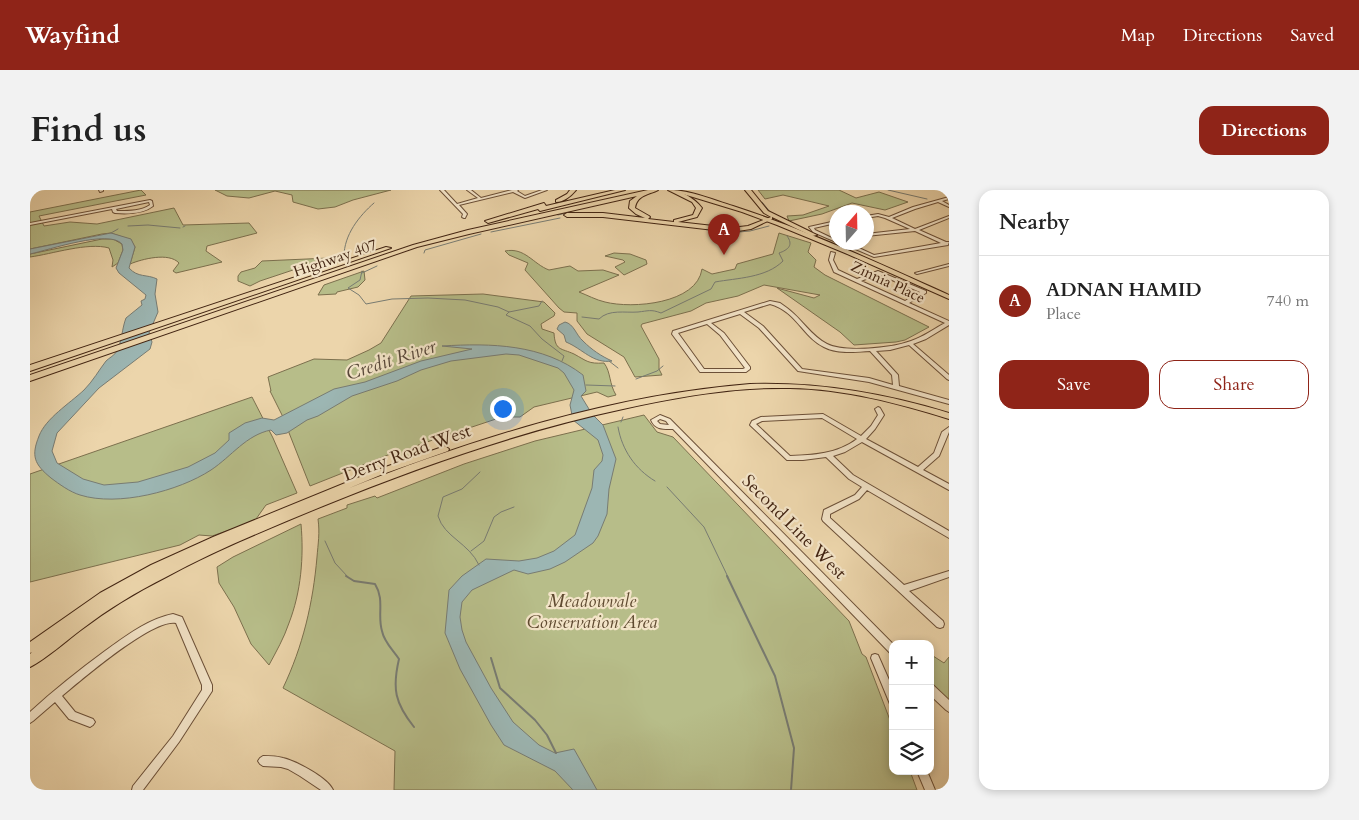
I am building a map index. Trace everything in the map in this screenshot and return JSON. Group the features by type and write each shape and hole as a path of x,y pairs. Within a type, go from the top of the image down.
{"highway":[{"path":"490,224 559,200 569,195 573,190"},
{"name":"Highway 407","path":"30,368 389,254 490,224 622,190"},
{"path":"657,190 635,198 632,208 643,216 663,221 685,220 698,214 699,208 694,201 672,190"},
{"name":"Highway 407","path":"490,224 657,190"},
{"path":"748,190 766,212 815,237"},
{"path":"490,224 580,214 608,215 731,230 749,228 769,219"},
{"name":"Highway 407","path":"30,378 243,301"}],"main road":[{"path":"672,190 769,219"},
{"path":"678,190 769,219 949,295"},
{"path":"815,237 949,295"},
{"path":"833,252 850,253"},
{"name":"Derry Road West","path":"30,648 104,596 154,568 216,540 380,472 483,436 658,394 729,384 788,381 811,382 871,391 949,412"},
{"name":"Derry Road West","path":"607,406 730,389 791,386 871,395 903,402 949,416"},
{"name":"Derry Road West","path":"30,661 106,606 154,578 221,545 438,457 553,419"}],"street":[{"path":"442,190 465,214 464,217"},
{"path":"469,190 481,199"},
{"path":"495,190 501,194"},
{"path":"456,205 515,190 525,197 545,190"},
{"path":"889,218 949,198"},
{"path":"30,224 148,201 152,205 146,209 118,213 115,212 114,208"},
{"path":"937,201 949,206"},
{"path":"874,216 889,218 948,244"},
{"path":"874,234 915,230 949,217"},
{"path":"829,224 818,225 811,229 829,237"},
{"path":"860,250 874,256 948,244"},
{"name":"Zinnia Place","path":"833,252 831,260 835,270 949,323"},
{"path":"917,274 949,265"},
{"path":"857,281 875,272 880,272 924,292 905,303"},
{"path":"708,323 722,334 747,370 708,372 700,369 674,334 675,332 769,303 775,304 798,320 825,346 849,350 894,348 910,344 949,323"},
{"path":"741,312 761,328 800,370 853,377 949,402"},
{"path":"910,344 949,378"},
{"path":"871,349 895,375 896,387"},
{"path":"878,409 881,415 861,439 847,450 828,454 789,458 754,427 754,422 775,417 823,416 861,439 949,487"},
{"name":"Second Line West","path":"673,427 889,646"},
{"path":"919,470 937,454 945,432 949,429"},
{"path":"828,454 851,477 949,535"},
{"path":"866,486 857,497 827,512 825,517 841,535 940,624"},
{"path":"903,589 949,574"},
{"path":"30,718 112,651 166,619 173,618 179,620 208,691 176,739 137,790"},
{"path":"875,658 889,691"},
{"path":"934,692 949,708"},
{"path":"56,696 72,716 90,722"},
{"path":"263,761 287,762 328,790"},
{"path":"924,775 930,790"}],"green space":[{"path":"141,190 146,195 39,216 44,226 70,222 97,224 174,208 183,225 249,223 257,233 207,246 206,251 222,262 176,273 173,271 179,263 169,258 141,260 130,264 135,247 131,240 111,233 30,249 30,212"},
{"path":"215,190 391,190 335,207 318,209 293,202 292,195 275,191 249,198 227,196"},
{"path":"758,190 839,190 856,198 879,192 908,202 885,210 874,208 874,205 852,203 829,206 783,195 765,199"},
{"path":"829,206 829,211 822,214 789,221 787,216 803,215"},
{"path":"779,233 811,243 808,252 816,260 814,267 825,275 929,327 905,340 854,345 840,332 777,288 814,298 820,295 764,285 738,296 706,303 691,311 642,324 641,326 659,359 659,369 662,375 635,377 624,357 587,334 577,321 577,313 564,312 559,308 525,270 528,263 509,255 505,251 518,251 549,270 570,266 578,271 603,270 619,275 579,292 605,302 631,305 646,304 676,297 689,290 698,281 702,269 712,274 735,269 737,264 773,254"},
{"path":"102,239 113,239 122,244 123,250 118,263 112,267 113,260 109,248 81,247 30,257 30,254"},
{"path":"614,253 630,254 646,260 647,264 624,275 615,267 625,262 623,260 605,256"},
{"path":"329,258 250,286 238,281 238,276 241,272 255,268 262,261"},
{"path":"364,271 365,280 358,287 337,292 336,294 318,295 324,285"},
{"path":"483,294 544,302 555,313 554,316 541,324 542,329 554,333 557,346 560,348 588,362 604,363 616,395 608,397 597,392 534,407 520,417 502,417 418,445 411,455 401,457 393,453 310,486 282,415 270,391 268,377 314,359 347,360 369,350 381,343 411,296"},
{"path":"252,397 273,438 297,493 266,505 256,519 212,536 199,535 180,545 30,582 30,474"},
{"name":"Meadowvale Conservation Area","path":"644,415 657,432 673,437 849,621 862,654 866,657 889,717 889,775 911,775 917,790 394,790 395,751 283,688 296,656 310,608 317,557 318,519 347,508 347,505 375,496 377,498 464,464 535,441"},
{"path":"301,524 302,562 299,587 285,634 269,665 251,644 234,607 219,583 217,567 233,557"},
{"path":"934,657 944,663 949,657 949,703 934,689"}],"water":[{"name":"Credit River","path":"111,233 131,239 135,247 129,268 132,271 139,275 157,279 155,294 158,312 149,333 152,342 150,349 99,388 57,433 52,451 57,463 83,479 104,485 138,482 188,467 215,453 229,440 229,433 245,423 262,418 274,420 334,389 365,382 421,361 472,349 442,346 498,346 534,351 551,357 583,375 586,391 581,396 592,414 603,425 616,459 609,489 607,514 598,536 593,543 565,562 550,569 528,574 514,570 472,590 462,602 460,617 466,642 491,688 513,722 539,745 555,753 574,749 597,790 573,790 555,771 504,745 460,669 445,633 449,590 462,576 486,559 519,561 537,558 554,551 575,535 592,488 594,470 602,461 603,455 598,440 573,420 570,405 574,390 564,373 558,368 519,355 506,354 451,361 421,370 397,381 352,396 287,433 276,435 271,430 254,436 198,478 166,490 130,498 95,498 80,495 51,478 38,464 35,449 39,436 47,423 84,390 106,361 116,352 126,318 142,305 141,301 145,299 146,295 119,273 116,268 123,250 122,244 115,240 105,239 78,242 30,254 30,249"},
{"path":"565,322 571,325 581,339 590,347 612,361 594,358 566,342 564,335 557,329 559,325"}],"waterway":[{"path":"888,190 927,199"},
{"path":"762,202 771,213"},
{"path":"344,256 353,226 374,203"},
{"path":"558,215 566,213"},
{"path":"491,232 560,218"},
{"path":"128,226 148,225 180,228"},
{"path":"728,233 750,231 769,226"},
{"path":"111,233 118,229"},
{"path":"424,253 425,250 481,234"},
{"path":"582,317 599,319 607,314 617,312 652,311 661,313 711,289 715,282 768,271 783,261 779,253 790,245 787,236"},
{"path":"362,273 377,266"},
{"path":"362,271 360,280 348,288 359,295 366,304 392,299 465,300 498,307 509,312"},
{"path":"509,312 539,306 542,301"},
{"path":"509,312 506,315 530,326 542,339 564,356 562,361"},
{"path":"609,361 618,368"},
{"path":"636,379 657,371 663,366"},
{"path":"586,385 615,386"},
{"path":"621,422 623,417"},
{"path":"618,427 630,458 641,471 655,481"},
{"path":"479,565 475,557 451,535 438,516 443,497 462,489 480,472"},
{"path":"667,487 704,527 728,577"},
{"path":"471,551 484,541 494,517 514,507"},
{"path":"325,541 335,563 348,577"},
{"path":"346,576 354,581 375,584 378,590 383,635 399,659 396,679 399,703 414,727"},
{"path":"727,576 775,676 794,748 791,790"},
{"path":"491,658 500,688 535,720 547,735 556,753"}],"place":[{"name":"ADNAN HAMID","path":"724,255"}]}
